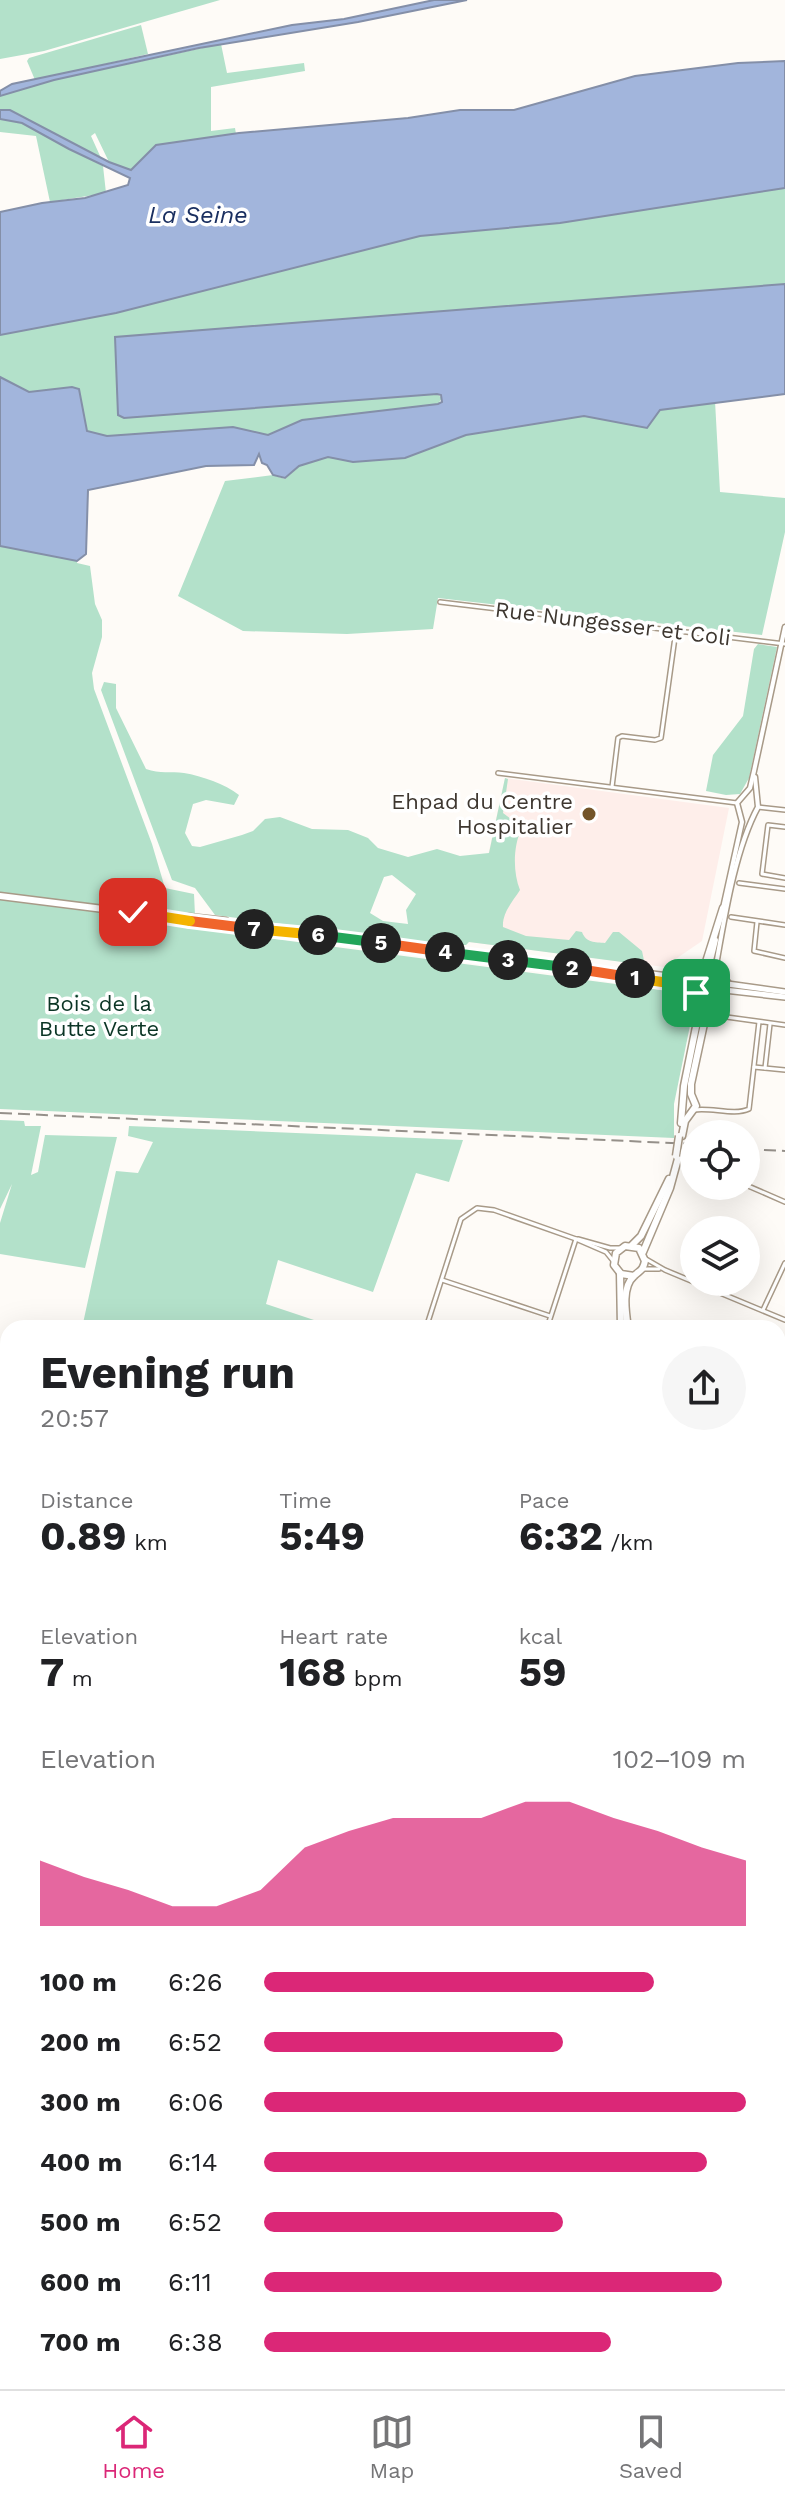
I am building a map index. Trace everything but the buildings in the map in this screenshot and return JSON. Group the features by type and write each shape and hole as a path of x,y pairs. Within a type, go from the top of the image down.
{"main road":[{"path":"0,896 207,919 690,982 726,991 785,995"},
{"path":"690,982 705,965 723,908"},
{"path":"681,1120 701,1002 690,982"},
{"path":"708,985 734,985 785,995"},
{"path":"686,1120 693,1110 691,1081 710,1000 708,985"},
{"path":"710,1000 726,991"},
{"path":"682,1104 687,1097 694,1100"},
{"path":"682,1104 693,1110"},
{"path":"627,1320 626,1298 629,1284 643,1269 644,1255 670,1188 680,1136"},
{"path":"621,1320 620,1273 614,1262 616,1253 641,1236 678,1155"},
{"path":"631,1245 644,1255"},
{"path":"620,1273 634,1276"}],"street":[{"name":"Rue Nungesser et Coli","path":"440,602 783,644"},
{"path":"737,803 745,795 754,771 785,627"},
{"path":"612,787 618,738 661,738 676,630"},
{"path":"754,771 758,807"},
{"path":"498,773 737,803"},
{"path":"745,795 755,798"},
{"path":"708,985 742,822 737,803"},
{"path":"758,807 785,810"},
{"path":"701,1002 715,968 742,840 758,807"},
{"path":"741,813 752,814"},
{"path":"785,827 768,825 762,874 785,878"},
{"path":"739,883 785,889"},
{"path":"731,917 785,925"},
{"path":"757,922 754,951 785,958"},
{"path":"715,968 725,981 734,985"},
{"path":"705,1014 785,1025"},
{"path":"693,1110 749,1109 759,1022"},
{"path":"765,1068 771,1024"},
{"path":"754,1067 785,1070"},
{"path":"694,1100 711,1108"},
{"path":"760,1191 785,1202"},
{"path":"429,1320 461,1219 477,1208 494,1210 576,1239 606,1252 614,1262"},
{"path":"576,1239 621,1248"},
{"path":"549,1320 576,1239"},
{"path":"644,1255 665,1270 785,1320"},
{"path":"763,1310 785,1263"},
{"path":"643,1269 665,1270"},
{"path":"442,1280 550,1316"}],"shaded area":[{"path":"505,778 729,808 702,941 664,967 469,942"}],"green space":[{"path":"0,0 220,0 44,51 0,59"},
{"path":"141,25 148,54 35,80 27,61 29,58"},
{"path":"221,44 227,73 304,63 305,71 211,87 211,131 235,128 236,134 156,145 131,171 109,162 95,133 91,136 101,158 10,110 0,110 0,96 54,80"},
{"path":"0,119 22,123 103,166 106,193 50,202 36,136 0,132"},
{"path":"785,188 785,284 114,338 437,394 442,398 438,404 302,420 268,435 233,427 107,436 87,432 72,387 29,392 0,377 0,335 9,332 420,236 560,223"},
{"path":"715,401 720,492 785,498 785,532 762,635 438,598 433,629 347,634 243,631 178,596 225,481 273,475 285,479 299,466 329,457 353,462 405,458 466,435 584,416 647,428 660,410"},
{"name":"Bois de la Butte Verte","path":"0,546 90,566 95,604 102,620 102,637 92,673 94,689 152,844 165,888 194,894 195,915 237,934 691,994 694,1006 674,1104 674,1138 0,1109"},
{"path":"758,644 777,647 749,778 740,794 706,791 713,755 743,716 754,649"},
{"path":"104,682 116,684 116,708 146,769 198,776 239,795 234,805 206,800 193,804 185,833 192,846 200,847 242,835 253,831 265,819 280,817 312,829 348,830 368,838 378,848 408,857 437,849 460,856 489,853 505,778 508,779 503,813 521,830 515,860 520,890 506,912 503,927 526,936 569,940 576,931 582,932 591,941 605,943 613,932 619,932 642,951 645,965 469,942 466,945 441,945 215,915 195,888 172,880 101,690","holes":["392,875 416,894 406,910 408,924 383,921 370,913 384,877"]},
{"path":"0,1120 24,1121 25,1126 41,1126 31,1175 38,1172 45,1135 117,1137 85,1268 0,1254 0,1223 12,1184 0,1209"},
{"path":"129,1126 463,1140 449,1182 416,1173 373,1292 278,1260 266,1304 314,1320 84,1320 116,1171 138,1173 153,1142 128,1136"}],"water":[{"path":"434,0 467,0 358,22 199,48 54,80 0,96 0,91 12,84 292,25 344,19"},
{"name":"La Seine","path":"785,61 785,188 560,223 420,236 116,313 0,335 0,212 85,198 128,185 130,178 22,123 0,119 0,110 10,110 109,162 131,170 156,145 239,133 408,118 460,110 514,110 635,76 738,63"},
{"path":"785,284 785,394 660,410 647,428 584,416 466,435 405,458 353,462 328,457 299,466 285,478 273,475 262,463 259,454 254,465 206,466 88,490 86,554 77,561 0,546 0,377 29,392 72,387 79,389 87,431 107,436 233,427 268,435 302,420 442,402 441,395 437,394 124,418 118,415 115,337"}],"railway":[{"path":"0,1113 680,1143"},
{"path":"760,1150 785,1151"}],"place":[{"name":"Ehpad du Centre Hospitalier","path":"589,814"}],"route":[{"path":"133,912 605,972 689,986 696,993"}]}
